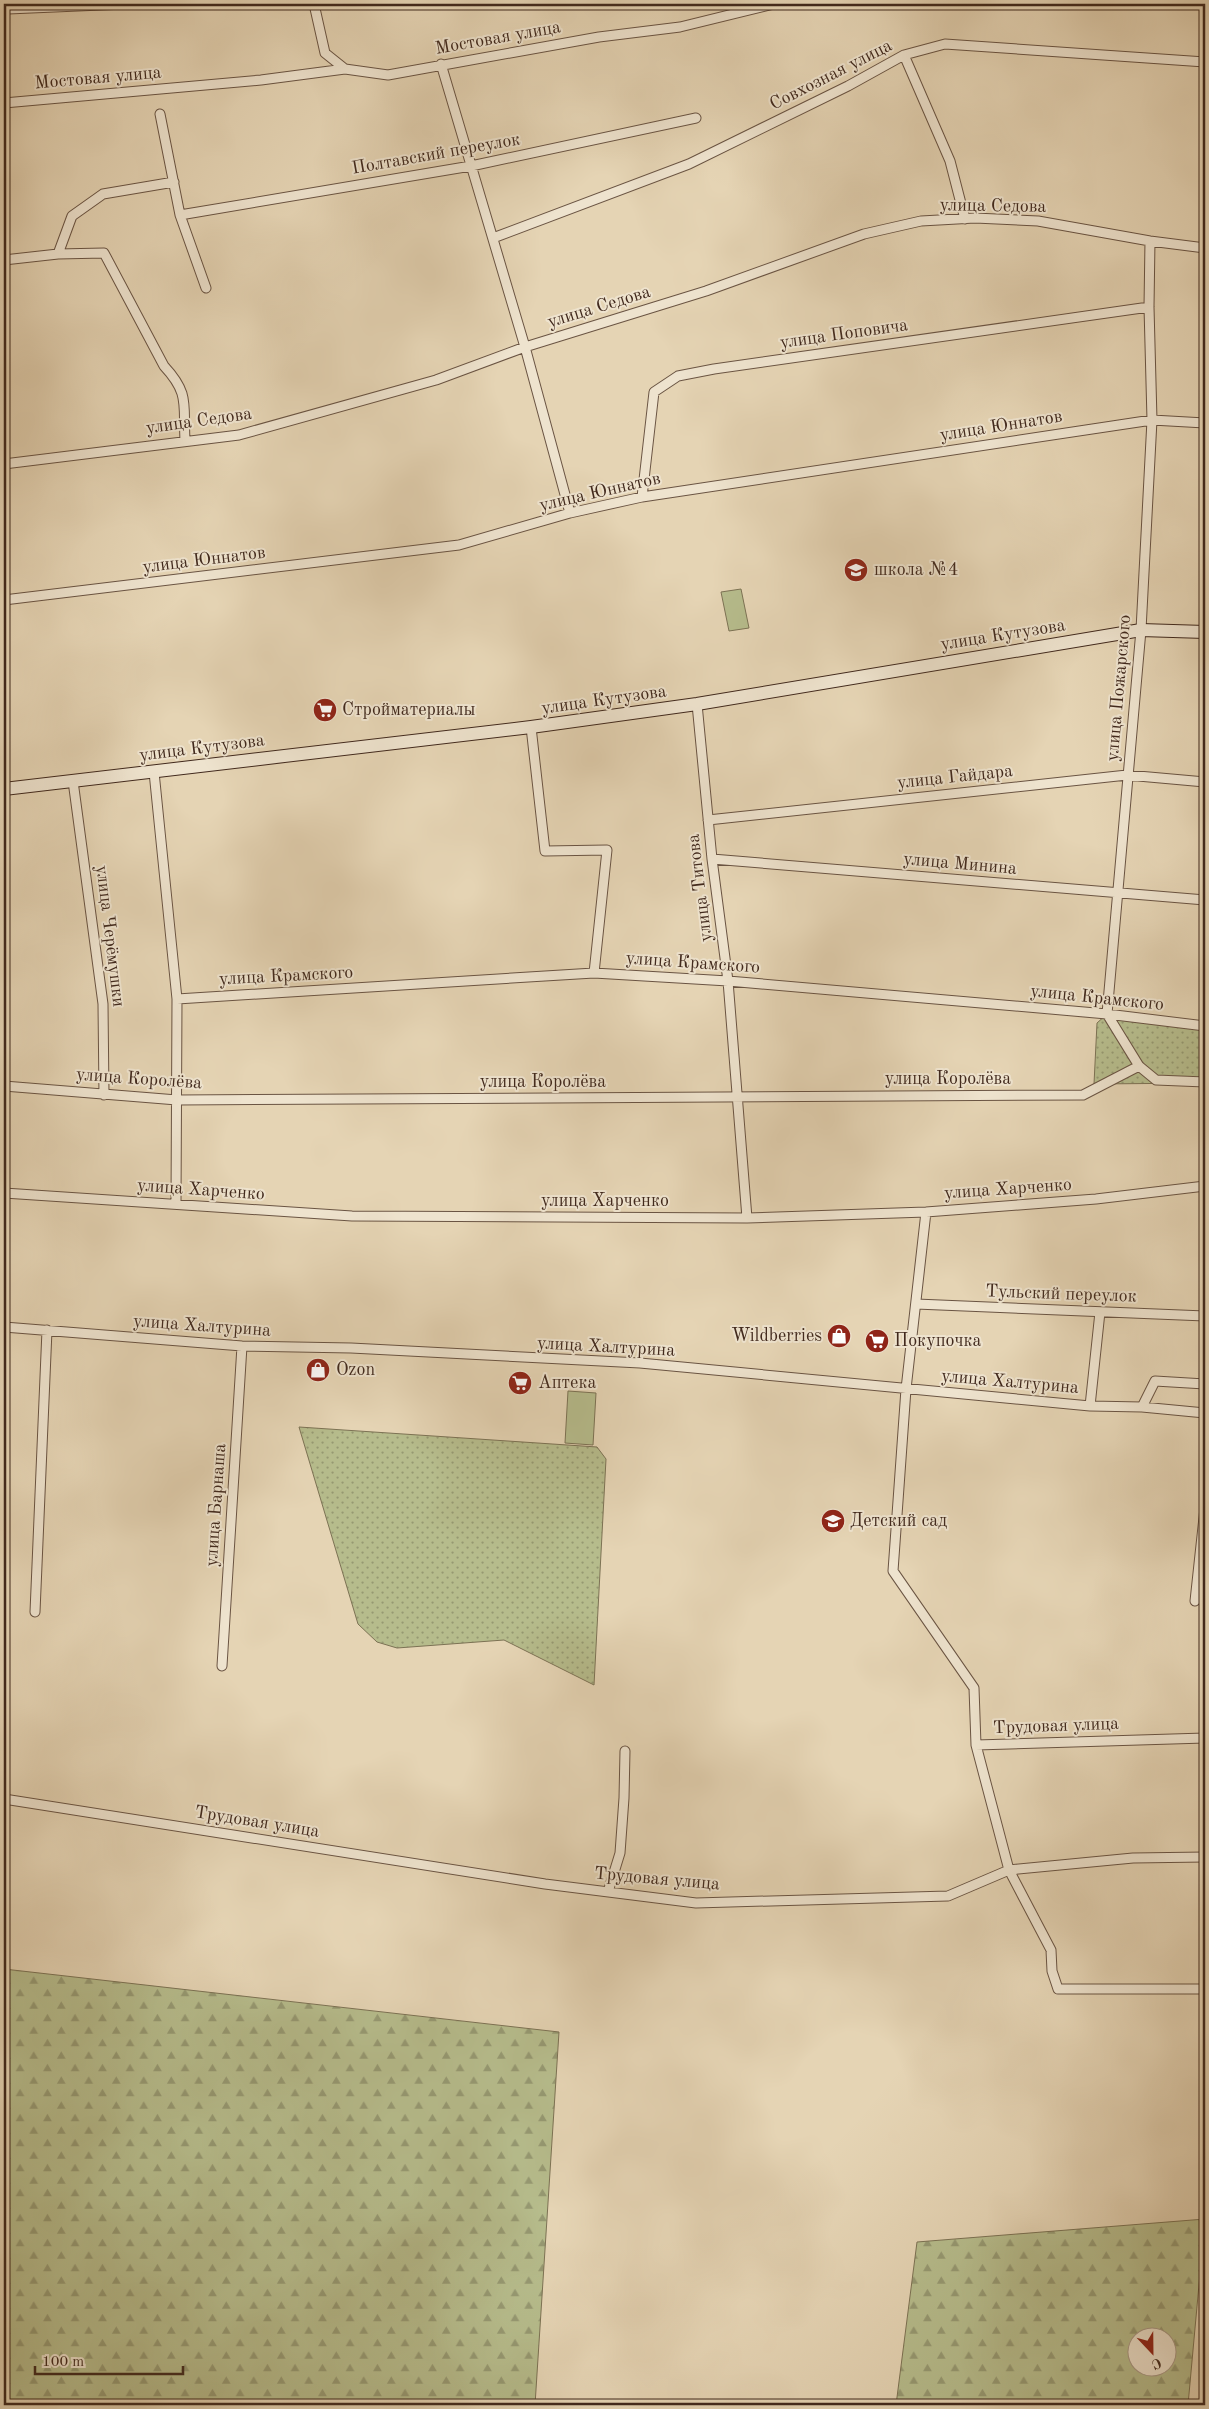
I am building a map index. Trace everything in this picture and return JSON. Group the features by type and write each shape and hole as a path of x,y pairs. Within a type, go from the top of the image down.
{"main road":[{"name":"улица Кутузова","path":"4,789 531,728 697,704 1141,630 1205,632"}],"street":[{"path":"4,11 8,9 125,4"},
{"path":"314,4 325,53 345,69"},
{"name":"Мостовая улица","path":"4,103 261,80 345,69 388,75 600,37 680,27 774,4"},
{"name":"Совхозная улица","path":"493,238 689,164 848,86 904,55 945,44 1205,62"},
{"path":"904,55 950,161 965,219"},
{"path":"441,64 525,347 570,513"},
{"path":"160,114 180,215 206,288"},
{"name":"Полтавский переулок","path":"180,215 471,166 696,118"},
{"path":"58,254 72,216 103,194 174,182"},
{"name":"улица Седова","path":"4,464 185,440 239,435 436,380 525,347 706,291 864,234 921,221 965,219 1038,220 1150,241 1205,248"},
{"name":"улица Пожарского","path":"1107,1014 1116,893 1141,630 1152,420 1149,307 1150,241"},
{"path":"4,260 58,254 104,252 159,357 178,381 184,395 185,440"},
{"name":"улица Поповича","path":"642,497 654,392 678,376 714,369 1149,307"},
{"name":"улица Юннатов","path":"4,600 459,545 570,513 642,497 1152,420 1205,423"},
{"name":"улица Титова","path":"697,704 712,859 728,981 747,1218"},
{"path":"531,728 545,851 607,850 594,973"},
{"path":"154,772 177,999 176,1204"},
{"name":"улица Гайдара","path":"708,820 1127,775 1205,782"},
{"name":"улица Черёмушки","path":"73,781 103,1004 104,1095"},
{"name":"улица Минина","path":"712,859 1205,900"},
{"name":"улица Крамского","path":"177,999 594,973 728,981 1107,1014 1205,1026"},
{"path":"1107,1014 1139,1066 1156,1080 1205,1082"},
{"name":"улица Королёва","path":"4,1086 177,1100 1083,1095 1139,1066"},
{"name":"улица Харченко","path":"4,1193 352,1216 747,1218 926,1212 1096,1199 1205,1186"},
{"path":"926,1212 906,1389 893,1571 974,1688 976,1745"},
{"name":"Тульский переулок","path":"916,1304 1205,1316"},
{"path":"1090,1406 1100,1312"},
{"name":"улица Халтурина","path":"4,1327 242,1346 351,1348 640,1363 1090,1406 1142,1407 1205,1414"},
{"path":"35,1612 47,1330"},
{"name":"улица Барнаша","path":"222,1666 242,1346"},
{"path":"1142,1407 1155,1381 1205,1384"},
{"path":"1195,1601 1205,1508"},
{"name":"Трудовая улица","path":"4,1799 535,1882 696,1903 948,1896 1009,1870 976,1745 1205,1738"},
{"path":"608,1892 620,1853 624,1798 624,1752"},
{"path":"1205,1857 1133,1858 1009,1870 1051,1950 1052,1972 1058,1989 1205,1989"}],"green space":[{"path":"741,589 749,628 729,631 721,592"},
{"path":"1107,1014 1205,1026 1205,1083 1094,1084 1097,1023"},
{"path":"568,1391 596,1393 593,1445 565,1443"},
{"path":"299,1427 597,1447 606,1459 594,1685 504,1640 397,1648 377,1642 358,1624"},
{"path":"4,1969 559,2032 535,2405 4,2405"},
{"path":"1205,2219 1188,2405 896,2405 917,2242"}],"place":[{"name":"школа №4","path":"856,570"},
{"name":"Стройматериалы","path":"325,710"},
{"name":"Wildberries","path":"839,1336"},
{"name":"Покупочка","path":"877,1341"},
{"name":"Ozon","path":"318,1370"},
{"name":"Аптека","path":"520,1383"},
{"name":"Детский сад","path":"833,1521"}]}
